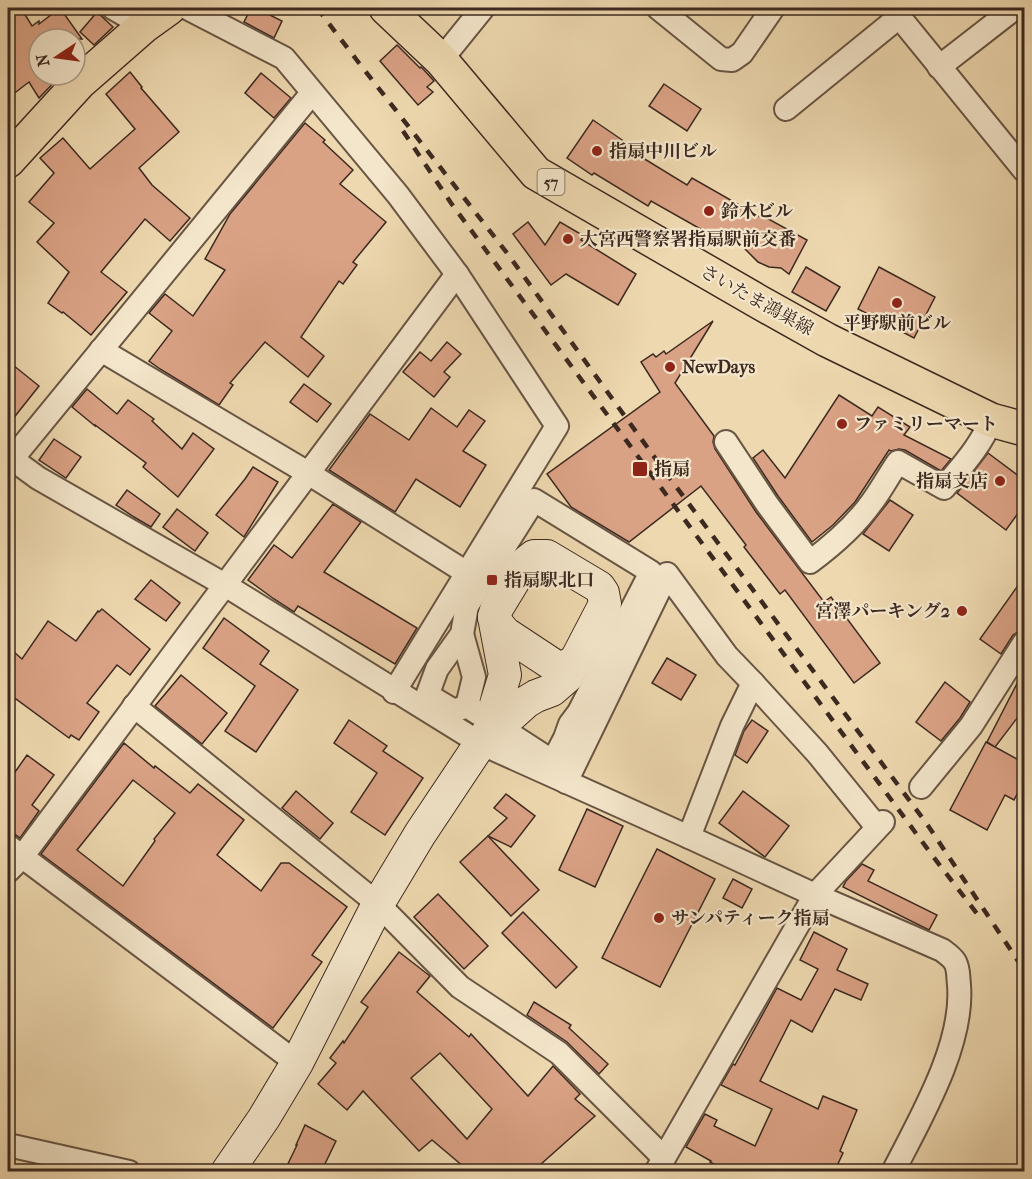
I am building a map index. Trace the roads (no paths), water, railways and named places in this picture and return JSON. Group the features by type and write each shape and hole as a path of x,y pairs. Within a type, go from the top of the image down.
{"main road":[{"name":"さいたま鴻巣線","path":"386,8 441,60 536,173 817,334 991,420 1024,429"},
{"path":"11,152 80,82 156,17"}],"street":[{"path":"113,8 156,17"},
{"path":"188,8 284,58 398,195 457,274 557,426 398,686"},
{"path":"441,60 483,8"},
{"path":"658,8 721,58 732,60 742,53 773,8"},
{"path":"939,67 1015,8"},
{"path":"786,109 896,12 939,67 1017,146 1024,170"},
{"path":"312,93 10,458 38,478 398,686 487,733 689,837 942,950 954,960 958,971 960,996 955,1032 935,1088 893,1172"},
{"path":"297,1063 12,858 134,706 457,274"},
{"path":"101,350 308,473 467,573"},
{"path":"726,442 767,504 810,562 828,549 861,516 873,502 898,462 944,488 987,432 991,420"},
{"path":"427,696 437,669 462,634 467,606 534,500 651,572 579,712 570,724 565,738 563,772"},
{"path":"227,1172 264,1118 297,1063 378,904 420,834 487,733 505,675 494,616 496,610 524,564 534,556 547,556 598,587 603,593 605,604 567,677 560,685 526,702 487,733"},
{"path":"134,706 378,904 460,987 559,1053 660,1165 815,895 880,825 727,656 667,574 563,772"},
{"path":"494,616 505,633 555,666 561,668 575,662"},
{"path":"462,634 474,677 467,706"},
{"path":"921,787 971,726 1024,643"},
{"path":"689,837 732,726 753,683"},
{"path":"398,686 427,696 454,711 467,706"},
{"path":"467,706 487,733"},
{"path":"8,1145 129,1172"}],"railway":[{"path":"317,8 507,253 663,469 927,824 1024,970"},
{"path":"403,131 451,203 978,915"}],"place":[{"name":"指扇中川ビル","path":"597,151"},
{"name":"鈴木ビル","path":"709,211"},
{"name":"大宮西警察署指扇駅前交番","path":"568,239"},
{"name":"平野駅前ビル","path":"897,303"},
{"name":"NewDays","path":"670,367"},
{"name":"ファミリーマート","path":"842,424"},
{"name":"指扇","path":"640,469"},
{"name":"指扇支店","path":"1000,481"},
{"name":"指扇駅北口","path":"492,580"},
{"name":"宮澤パーキング2","path":"962,611"},
{"name":"サンパティーク指扇","path":"659,918"}]}
